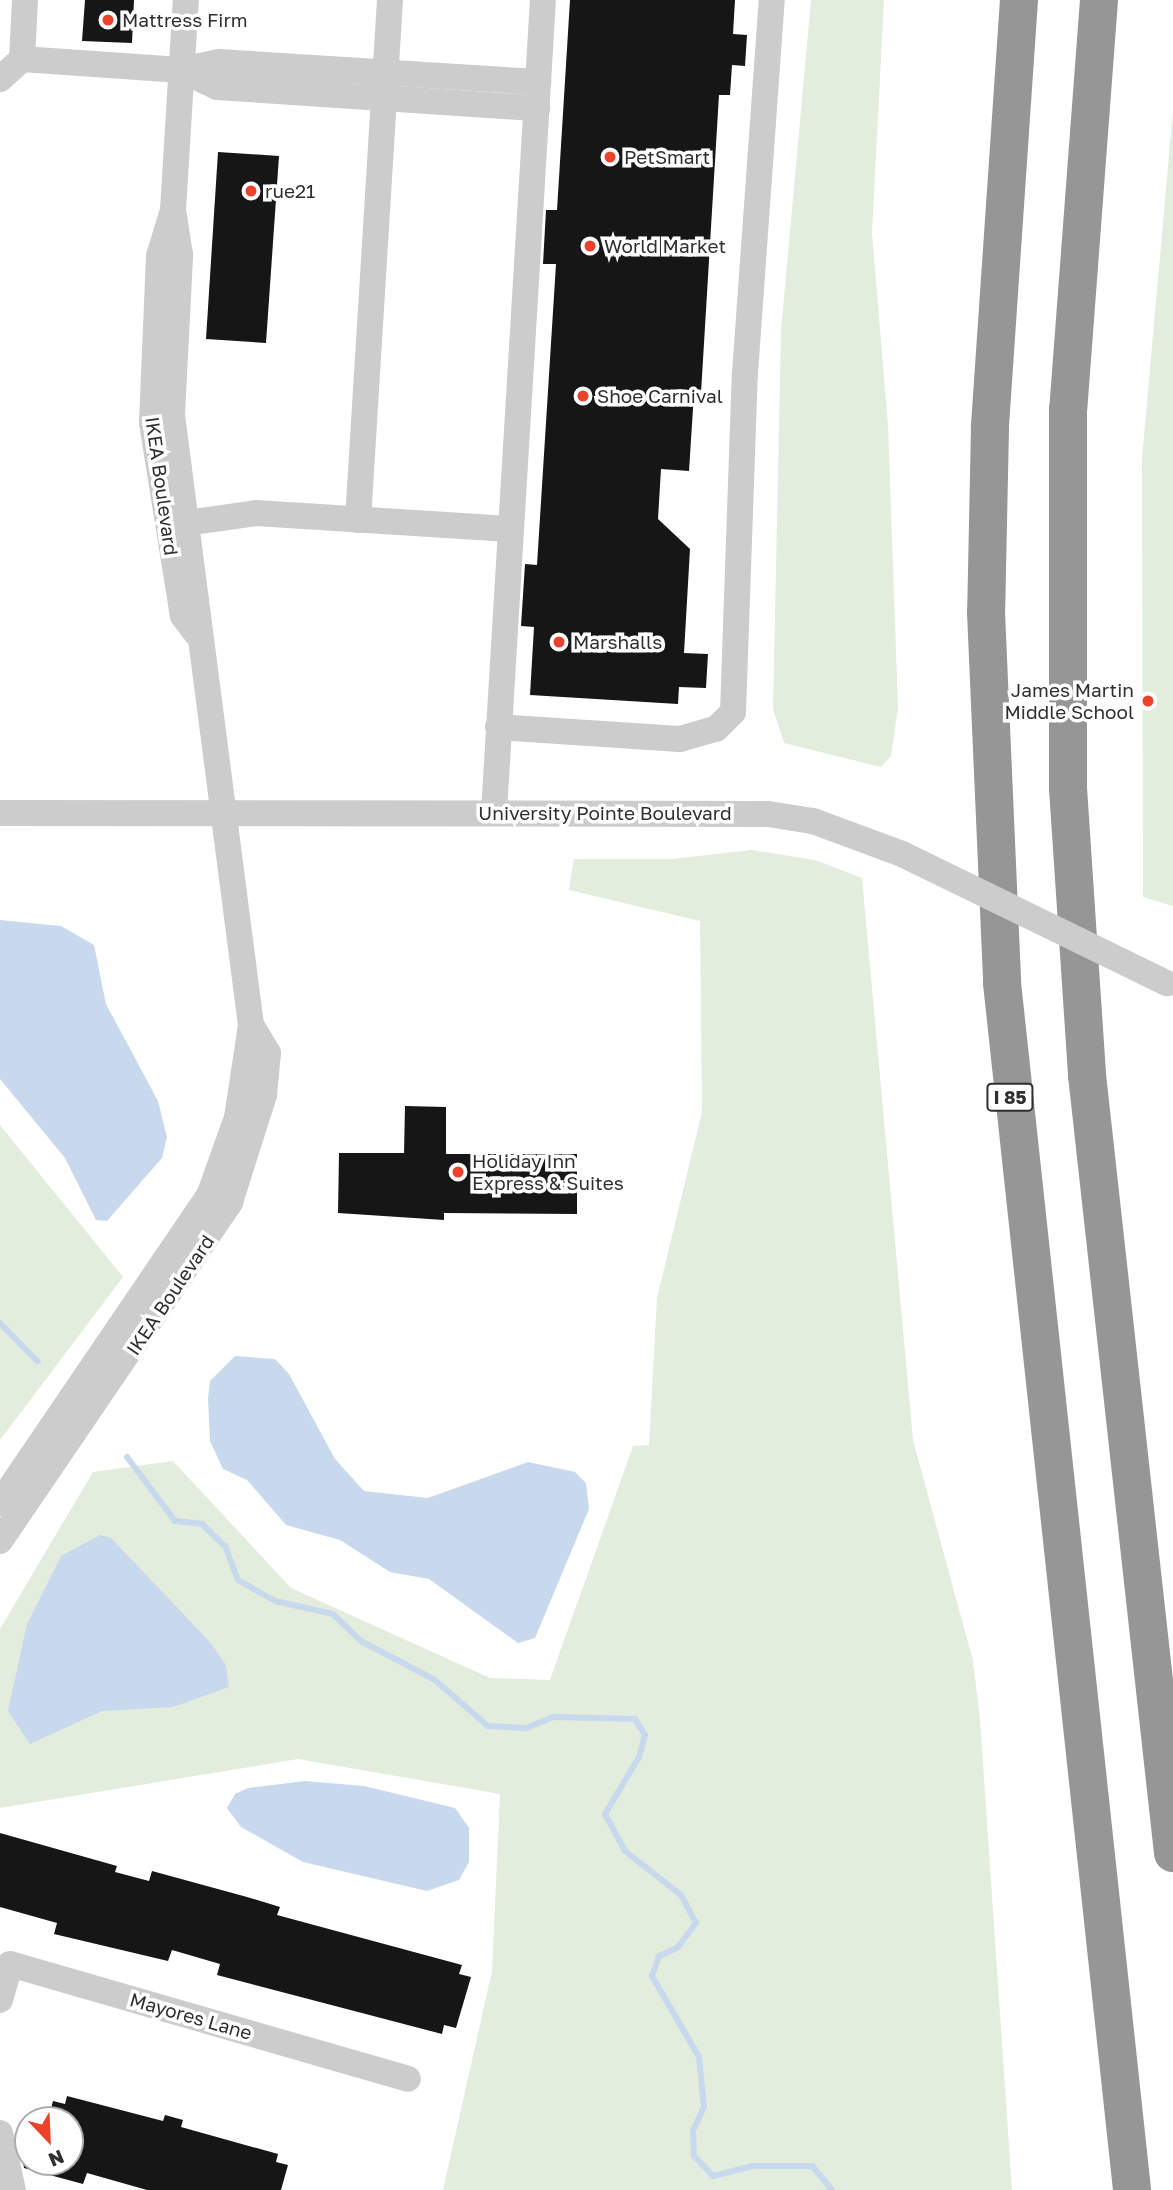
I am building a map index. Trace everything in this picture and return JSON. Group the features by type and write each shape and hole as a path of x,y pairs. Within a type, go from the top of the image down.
{"highway":[{"name":"I 85","path":"1019,0 989,454 986,612 1002,983 1132,2190"},
{"path":"1099,0 1068,409 1070,815 1087,1074 1173,1853"}],"street":[{"path":"0,79 17,70 22,59 25,0"},
{"name":"IKEA Boulevard","path":"0,1503 209,1196 237,1118 251,1025 226,811 196,633 202,612 172,415 180,255 173,210 186,0"},
{"path":"358,520 390,0"},
{"path":"494,812 543,0"},
{"path":"498,727 680,739 716,729 733,712 745,373 772,0"},
{"path":"22,59 181,70 217,87 385,85 538,95"},
{"name":"IKEA Boulevard","path":"173,210 159,256 152,423 183,616 196,633"},
{"path":"187,523 256,513 509,529"},
{"name":"University Pointe Boulevard","path":"0,813 226,811 768,814 813,821 902,854 1170,984"},
{"name":"IKEA Boulevard","path":"0,1541 230,1202 265,1085 268,1054 251,1025"},
{"name":"Mayores Lane","path":"0,2000 10,1964 408,2079"},
{"path":"0,2133 13,2190"}],"green space":[{"path":"811,0 884,0 872,233 888,424 898,708 891,756 881,767 784,743 773,709 781,331"},
{"path":"1173,110 1173,906 1143,897 1142,459"},
{"path":"752,850 815,860 862,878 913,1440 973,1661 980,1719 1012,2190 443,2190 492,1971 500,1794 298,1759 0,1808 0,1629 93,1472 173,1461 291,1588 490,1678 550,1680 633,1446 649,1445 657,1298 702,1112 700,921 569,890 574,859 672,859"},
{"path":"0,1125 123,1277 0,1440"}],"water":[{"path":"0,920 61,926 94,945 106,1004 158,1101 167,1137 162,1158 107,1221 96,1220 65,1158 0,1079"},
{"path":"235,1356 275,1359 289,1374 335,1459 364,1491 428,1498 528,1462 575,1472 586,1483 589,1509 535,1638 518,1643 429,1579 390,1572 340,1540 286,1525 247,1480 223,1469 210,1441 208,1399 210,1381"},
{"path":"100,1535 111,1538 209,1641 226,1665 229,1687 173,1707 102,1711 30,1744 8,1711 27,1624 61,1556"},
{"path":"305,1781 364,1786 455,1808 469,1828 469,1862 459,1880 427,1891 303,1862 241,1827 227,1808 235,1794 248,1788"}],"building":[{"name":"Mattress Firm","path":"85,0 134,0 132,43 82,41"},
{"path":"570,0 735,0 733,34 747,35 745,66 732,65 730,95 719,95 701,393 694,393 689,471 661,469 658,519 690,549 684,653 708,654 706,688 679,687 678,704 530,695 534,627 521,626 525,564 537,565 556,264 543,264 546,210 557,210"},
{"path":"218,152 279,156 266,343 206,339"},
{"name":"Holiday Inn Express & Suites","path":"405,1106 446,1107 446,1154 577,1154 577,1214 444,1213 444,1220 338,1213 339,1153 404,1153"},
{"path":"0,1833 117,1866 115,1872 149,1881 152,1871 247,1897 280,1907 277,1915 462,1965 459,1974 471,1977 456,2028 444,2025 442,2034 217,1975 220,1964 172,1950 168,1961 54,1934 57,1923 0,1907"},
{"path":"67,2096 163,2121 165,2115 183,2120 181,2127 278,2154 276,2162 288,2165 281,2190 147,2190 87,2173 83,2184 54,2176 84,2176 84,2106 52,2106 53,2101 65,2104"}],"waterway":[{"path":"0,1323 38,1362"},
{"path":"127,1457 175,1521 202,1524 225,1546 238,1580 275,1601 333,1614 361,1641 435,1680 488,1726 526,1728 553,1717 635,1719 645,1735 639,1757 605,1814 625,1851 681,1895 696,1923 677,1948 659,1956 652,1976 699,2057 704,2107 693,2131 694,2156 713,2176 753,2166 812,2166 832,2190"}],"place":[{"name":"Mattress Firm","path":"108,20"},
{"name":"PetSmart","path":"610,157"},
{"name":"rue21","path":"251,191"},
{"name":"World Market","path":"590,246"},
{"name":"Shoe Carnival","path":"583,396"},
{"name":"Marshalls","path":"559,642"},
{"name":"James Martin Middle School","path":"1148,701"},
{"name":"Holiday Inn Express & Suites","path":"458,1172"}]}
